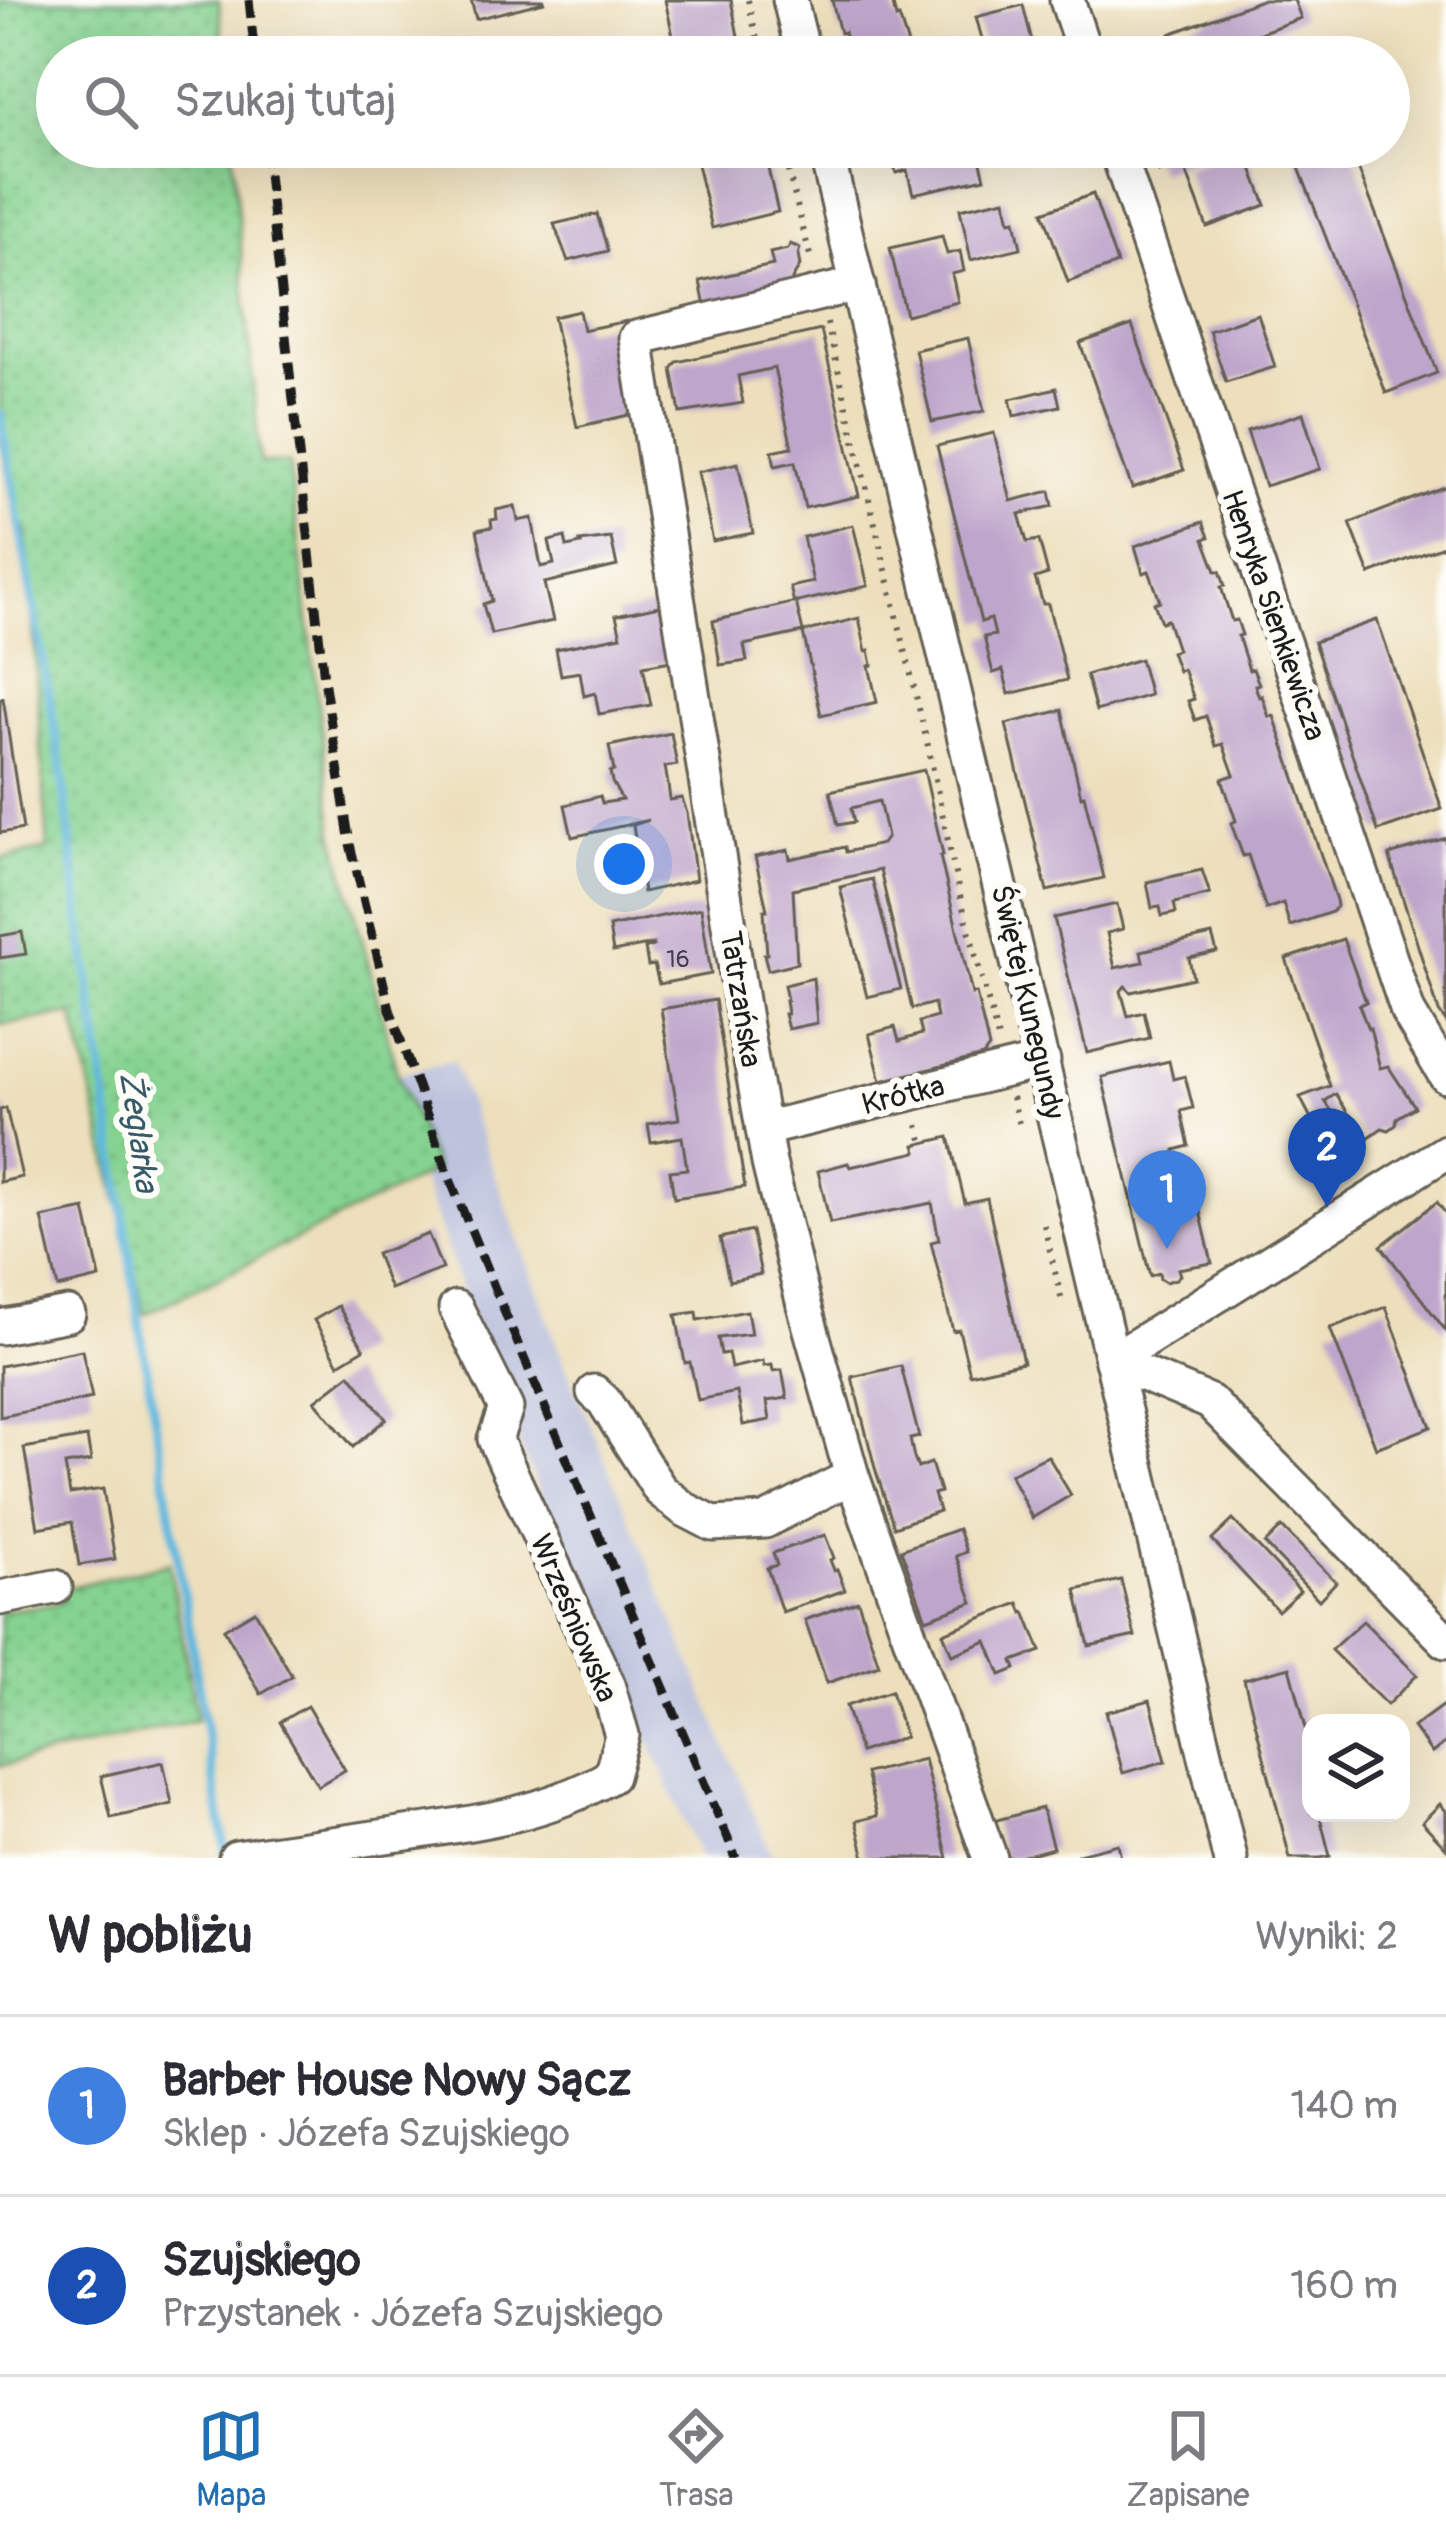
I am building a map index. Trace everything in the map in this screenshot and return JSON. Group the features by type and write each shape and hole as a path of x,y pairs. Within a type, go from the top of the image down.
{"street":[{"path":"790,0 799,36"},
{"path":"1067,0 1079,36"},
{"name":"Świętej Kunegundy","path":"830,168 1230,1858"},
{"name":"Henryka Sienkiewicza","path":"1123,168 1408,1012 1446,1076"},
{"name":"Tatrzańska","path":"858,284 636,338 763,1130 804,1305 852,1475 990,1858"},
{"name":"Krótka","path":"763,1130 1042,1061"},
{"path":"1112,1361 1446,1152"},
{"name":"Wrześniowska","path":"238,1858 427,1845 466,1825 542,1809 580,1795 611,1776 622,1735 606,1681 495,1439 506,1408 456,1308"},
{"path":"0,1327 68,1314"},
{"path":"1112,1361 1210,1402 1446,1641"},
{"path":"594,1392 660,1490 713,1524 765,1521 852,1475"},
{"path":"0,1598 55,1588"}],"path":[{"path":"748,0 756,36"},
{"path":"787,168 1000,1050"},
{"path":"916,1118 922,1143"}],"shaded area":[{"path":"453,1061 563,1360 773,1858 700,1858 514,1432 384,1077"}],"green space":[{"path":"0,0 219,0 222,36 36,36 36,168 234,168 260,463 289,463 334,833 398,1076 436,1170 145,1314 73,1014 0,1025 0,859 48,849 27,537 25,526 20,526 0,441"},
{"path":"169,1563 197,1720 0,1766 0,1611 61,1603 59,1590"}],"building":[{"path":"471,0 544,0 544,2 476,19"},
{"path":"665,0 731,0 738,36 673,36"},
{"path":"832,0 892,0 905,36 845,36 840,33"},
{"path":"1261,0 1294,0 1301,18 1252,36 1170,34"},
{"path":"1023,5 1031,36 981,36 976,17"},
{"path":"698,168 768,168 778,212 712,228"},
{"path":"895,168 982,168 985,178 913,194 907,170 896,173"},
{"path":"1185,168 1252,168 1266,205 1207,227"},
{"path":"1299,168 1358,168 1437,373 1386,393"},
{"path":"1093,194 1117,264 1068,282 1043,212"},
{"path":"1005,199 1021,248 971,260 960,209"},
{"path":"597,214 608,251 568,261 554,224"},
{"path":"942,236 947,254 960,251 964,271 952,274 958,302 906,315 890,248"},
{"path":"790,244 800,248 794,289 705,307 700,281 773,265 770,253 788,249"},
{"path":"579,311 583,330 627,321 641,412 577,427 553,317"},
{"path":"1258,314 1275,367 1226,382 1209,331"},
{"path":"1132,325 1184,470 1132,488 1080,343"},
{"path":"821,330 859,496 805,508 795,462 775,466 772,451 792,447 774,368 738,376 743,403 680,413 672,369 677,362"},
{"path":"968,338 984,411 932,422 915,350"},
{"path":"1056,388 1060,406 1014,416 1010,399"},
{"path":"1303,413 1320,469 1265,486 1247,431"},
{"path":"994,433 1011,501 1050,491 1053,506 1019,514 1027,542 1039,540 1048,574 1035,578 1043,604 1048,604 1067,680 1009,694 1003,670 993,673 984,637 995,635 991,619 981,622 937,446"},
{"path":"738,463 753,533 713,541 698,472"},
{"path":"1446,486 1446,545 1370,574 1350,523"},
{"path":"515,506 518,521 532,518 541,567 554,564 549,541 565,537 567,547 611,538 617,566 544,583 553,621 491,634 483,604 492,601 477,530 492,527 496,510"},
{"path":"1203,522 1209,537 1204,539 1220,571 1232,621 1237,620 1249,670 1253,669 1269,717 1274,716 1336,900 1332,912 1290,926 1283,903 1266,909 1248,855 1243,856 1222,779 1234,775 1223,744 1216,746 1206,716 1195,720 1188,701 1194,699 1171,652 1177,650 1167,620 1161,622 1154,603 1160,601 1149,571 1143,573 1135,546"},
{"path":"853,525 868,586 794,603 790,587 813,582 803,537"},
{"path":"796,602 803,632 744,645 747,661 720,665 713,621"},
{"path":"660,606 671,661 643,666 651,705 599,714 595,693 584,696 580,672 561,675 556,649 621,636 616,615"},
{"path":"859,618 877,702 821,715 803,632"},
{"path":"1377,620 1442,809 1378,831 1314,642"},
{"path":"1140,659 1150,695 1096,711 1086,675"},
{"path":"0,699 23,829 0,833"},
{"path":"1062,710 1104,878 1047,891 1006,724"},
{"path":"671,733 677,765 665,767 670,800 682,798 687,813 696,880 643,892 633,825 649,820 572,837 565,805 600,796 602,803 622,800 612,782 609,746"},
{"path":"924,770 972,994 976,993 989,1048 983,1056 881,1081 869,1034 895,1027 899,1041 922,1034 919,1022 937,1017 934,1003 912,1009 880,870 793,889 797,963 768,970 764,954 767,910 755,857 788,850 790,859 882,844 887,837 879,801 851,808 854,822 838,825 830,791"},
{"path":"1446,838 1446,1022 1389,855"},
{"path":"1202,870 1210,894 1174,903 1176,913 1162,916 1160,907 1152,908 1147,882"},
{"path":"872,879 901,989 867,997 840,887"},
{"path":"1117,904 1123,929 1107,933 1115,968 1143,962 1141,951 1212,935 1217,952 1189,958 1193,978 1131,992 1125,986 1121,991 1128,1016 1144,1012 1150,1038 1087,1053 1054,918"},
{"path":"701,908 711,974 659,984 654,965 648,966 645,948 653,944 613,952 609,927"},
{"path":"22,932 26,954 0,958 0,936"},
{"path":"1343,939 1366,1002 1359,1005 1380,1068 1388,1066 1415,1107 1397,1118 1389,1130 1382,1128 1365,1140 1336,1094 1325,1101 1338,1121 1318,1132 1300,1097 1330,1086 1286,959"},
{"path":"813,978 817,1023 788,1029 784,985"},
{"path":"715,1000 745,1187 674,1198 670,1171 687,1169 682,1137 651,1142 648,1124 679,1119 661,1009"},
{"path":"1169,1061 1173,1079 1185,1076 1193,1108 1181,1111 1189,1146 1175,1150 1191,1213 1200,1211 1212,1263 1178,1269 1180,1275 1166,1282 1159,1273 1150,1276 1102,1077"},
{"path":"6,1108 22,1177 0,1182 0,1110"},
{"path":"949,1137 965,1203 987,1198 1023,1362 970,1374 959,1330 953,1331 931,1242 939,1240 932,1203 830,1223 818,1171 917,1152 915,1145"},
{"path":"1437,1202 1446,1214 1446,1331 1381,1246"},
{"path":"85,1209 100,1278 58,1288 42,1218"},
{"path":"752,1231 761,1274 729,1281 720,1238"},
{"path":"428,1234 442,1269 390,1289 376,1254"},
{"path":"338,1306 364,1349 339,1364 314,1320"},
{"path":"1386,1307 1431,1427 1376,1448 1330,1328"},
{"path":"747,1311 751,1334 718,1338 721,1354 728,1353 731,1368 763,1361 773,1371 782,1370 787,1398 767,1401 770,1420 743,1425 737,1392 698,1400 676,1315 697,1312 698,1320"},
{"path":"82,1350 92,1398 0,1417 0,1366"},
{"path":"901,1366 919,1437 910,1439 914,1458 918,1468 931,1463 940,1492 934,1494 939,1511 894,1527 852,1377"},
{"path":"350,1374 386,1419 353,1447 315,1401"},
{"path":"87,1437 91,1461 65,1465 70,1494 103,1489 115,1559 79,1565 72,1522 38,1528 24,1448"},
{"path":"1048,1456 1071,1495 1032,1518 1010,1474"},
{"path":"1233,1520 1300,1591 1278,1611 1212,1540"},
{"path":"1282,1527 1336,1582 1319,1600 1265,1544"},
{"path":"958,1529 966,1552 956,1556 973,1602 926,1619 901,1550"},
{"path":"825,1535 834,1558 830,1560 845,1590 782,1612 767,1568 777,1565 773,1553"},
{"path":"1121,1580 1135,1636 1089,1646 1076,1590"},
{"path":"858,1601 879,1665 827,1683 805,1620"},
{"path":"1019,1603 1041,1651 1013,1661 1016,1669 1001,1675 987,1641 952,1655 943,1633"},
{"path":"255,1611 292,1676 261,1694 224,1629"},
{"path":"1363,1621 1417,1675 1387,1705 1331,1650"},
{"path":"1290,1667 1302,1714 1302,1822 1321,1822 1330,1856 1290,1858 1244,1679"},
{"path":"891,1691 905,1737 860,1752 846,1706"},
{"path":"1150,1700 1166,1761 1123,1773 1106,1712"},
{"path":"1446,1703 1446,1742 1432,1753 1413,1727"},
{"path":"307,1706 345,1770 318,1786 280,1722"},
{"path":"924,1759 948,1858 865,1858 856,1821 877,1816 866,1773"},
{"path":"163,1762 172,1804 111,1818 101,1776"},
{"path":"1440,1804 1446,1811 1446,1848 1422,1822"},
{"path":"1042,1808 1053,1848 1003,1858 993,1821"},
{"path":"1118,1844 1121,1858 1079,1858 1078,1854"}],"waterway":[{"name":"Żeglarka","path":"0,414 60,758 143,1346 226,1853"}],"railway":[{"path":"249,0 253,36"},
{"path":"267,168 324,679 350,844 390,1009 447,1172 736,1858"}],"place":[{"name":"Szujskiego","path":"1327,1207"},
{"name":"Barber House Nowy Sącz","path":"1167,1249"}]}
